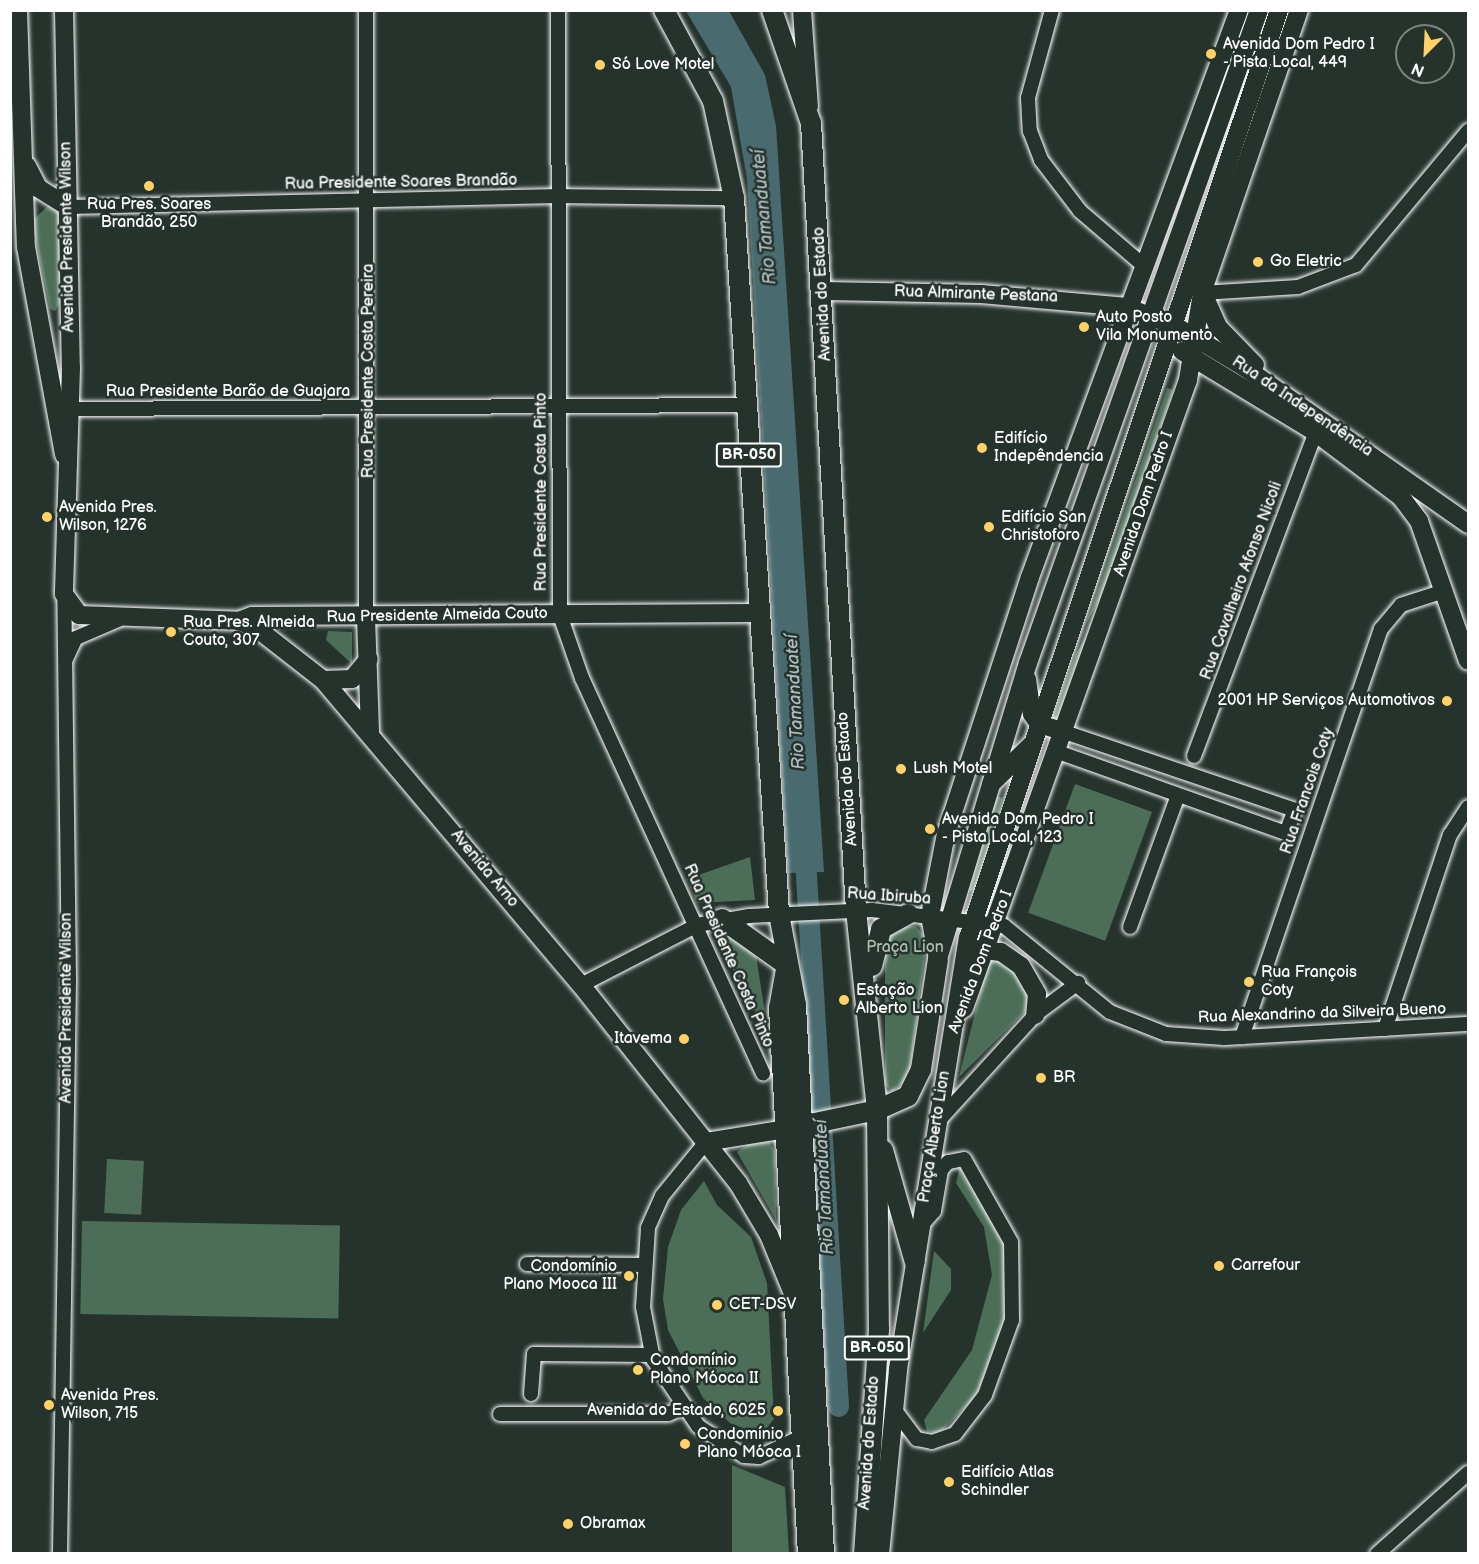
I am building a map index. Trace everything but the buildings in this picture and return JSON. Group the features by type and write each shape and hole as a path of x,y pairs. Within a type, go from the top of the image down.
{"highway":[{"name":"BR-050","path":"664,10 713,101 734,198 757,613 784,914 785,966 796,1005 794,1127 824,1554"},
{"name":"Avenida do Estado","path":"772,10 811,123 824,291 851,910 870,1004 877,1110 879,1329 864,1554"},
{"path":"870,1004 874,942 884,925 908,914"},
{"path":"722,919 785,966"},
{"path":"794,1127 877,1110 902,1100 915,1087 938,959"},
{"path":"878,1142 886,1154 915,1262"}],"main road":[{"name":"Avenida Presidente Wilson","path":"18,10 25,161 23,214 66,462"},
{"name":"Avenida Presidente Wilson","path":"64,10 69,207 70,409 66,462 64,594"},
{"path":"802,10 811,123"},
{"path":"1040,1011 1045,988 1034,966 1015,953 1003,953 985,947 938,959 946,834 1030,577 1126,307 1170,208 1239,10"},
{"path":"939,917 988,788 1040,626 1258,10"},
{"name":"Avenida Dom Pedro I","path":"948,1048 973,921 1174,335 1191,269 1279,10"},
{"name":"Avenida Dom Pedro I","path":"948,1048 985,947 997,924 1110,603 1191,357 1203,293 1299,10"},
{"path":"25,161 49,198 69,207"},
{"path":"23,214 49,198"},
{"path":"1191,269 1218,327 1279,390"},
{"name":"Rua Almirante Pestana","path":"824,291 981,294 1126,307"},
{"path":"1126,307 1174,335"},
{"name":"Rua da Independência","path":"1174,335 1196,337 1279,390 1381,478 1419,521"},
{"name":"Rua da Independência","path":"1174,335 1191,357 1318,425 1468,524"},
{"path":"1450,510 1428,513 1419,521 1468,661"},
{"path":"1030,577 1040,626"},
{"name":"Rua Presidente Almeida Couto","path":"64,594 79,615 118,620 239,621 252,616 757,613"},
{"path":"1066,649 1110,603"},
{"name":"Rua Presidente Costa Pereira","path":"366,617 370,732"},
{"name":"Avenida Arno","path":"239,621 255,627 323,680 370,732 581,985 706,1142"},
{"path":"323,680 352,679 369,659"},
{"path":"1028,663 1028,708 1039,724 1065,732"},
{"path":"988,788 1033,744 1058,752"},
{"name":"Praça Alberto Lion","path":"915,1262 948,1048"},
{"path":"794,1296 757,1211 706,1142 794,1127 794,1296 807,1554"},
{"name":"Avenida do Estado","path":"880,1554 894,1409 915,1262"}],"street":[{"name":"Rua Presidente Costa Pereira","path":"366,10 370,409 366,617"},
{"name":"Rua Presidente Costa Pinto","path":"558,10 560,615 582,678 697,925 762,1074"},
{"path":"1052,10 1028,98 1037,151 1080,211 1143,265"},
{"path":"1203,293 1299,286 1356,265 1468,131"},
{"name":"Rua Presidente Soares Brandão","path":"69,207 559,196 734,198"},
{"name":"Rua Presidente Barão de Guajara","path":"70,409 746,405"},
{"name":"Rua Cavalheiro Afonso Nicoli","path":"1194,756 1318,425"},
{"name":"Rua Francois Coty","path":"1242,1037 1381,629 1401,605 1444,591"},
{"name":"Avenida Presidente Wilson","path":"60,1554 69,979 64,594"},
{"name":"Rua Presidente Almeida Couto","path":"66,659 76,638 118,620"},
{"path":"1058,752 1287,833 1295,810 1065,732"},
{"path":"1160,788 1167,767"},
{"path":"1206,805 1214,783"},
{"path":"1130,927 1178,795"},
{"path":"1385,1029 1450,835 1468,807"},
{"name":"Rua Ibiruba","path":"581,985 697,925 722,919 851,910 997,924"},
{"name":"Rua Alexandrino da Silveira Bueno","path":"997,924 1016,932 1110,1012 1166,1034 1242,1037 1468,1024"},
{"path":"937,1125 962,1089 1040,1011 1078,983"},
{"path":"706,1142 662,1196 648,1228 642,1265 643,1307 652,1355 682,1408 698,1426 744,1456 759,1457 801,1437"},
{"name":"Praça Alberto Lion","path":"894,1409 916,1439 932,1442 954,1434 985,1395 1012,1320 1011,1242 964,1159 948,1162 941,1170 934,1211 921,1227"},
{"path":"527,1263 642,1265"},
{"path":"531,1394 534,1354 652,1355"},
{"path":"500,1414 668,1414 682,1408"},
{"path":"1377,1554 1468,1473"}],"green space":[{"path":"50,204 59,206 65,295 55,311 50,309 32,221"},
{"path":"1167,388 1173,390 1102,595 1086,624"},
{"path":"1093,626 1058,720 1052,718 1075,655"},
{"path":"328,631 352,632 352,664 326,640"},
{"path":"1075,784 1152,812 1105,941 1028,913"},
{"path":"996,796 1003,798 976,892 969,890"},
{"path":"750,857 755,900 697,903 687,879"},
{"name":"Praça Lion","path":"916,926 927,939 909,1077 892,1092 885,1085 885,938 895,927"},
{"path":"731,935 755,950 769,1038 722,949"},
{"path":"998,957 1029,984 1027,1010 959,1077 988,961"},
{"path":"768,1139 775,1152 776,1220 737,1152 754,1140"},
{"path":"107,1159 144,1161 141,1215 104,1213"},
{"path":"960,1167 1007,1248 1010,1299 999,1348 975,1397 939,1434 927,1431 924,1420 972,1350 992,1275 984,1227 956,1183"},
{"path":"704,1181 717,1205 751,1237 767,1283 774,1419 761,1435 730,1423 703,1398 668,1330 663,1299 668,1247 681,1210"},
{"path":"82,1221 340,1226 338,1318 80,1314"},
{"path":"934,1251 951,1269 951,1290 923,1333"},
{"path":"732,1465 785,1487 789,1553 732,1553"}],"water":[{"name":"Rio Tamanduateí","path":"686,11 729,11 765,75 776,126 824,872 788,873 747,179 731,87"}],"waterway":[{"name":"Rio Tamanduateí","path":"804,843 838,1406"}],"place":[{"name":"Avenida Dom Pedro I - Pista Local, 449","path":"1211,54"},
{"name":"Só Love Motel","path":"600,65"},
{"name":"Rua Pres. Soares Brandão, 250","path":"149,186"},
{"name":"Go Eletric","path":"1258,262"},
{"name":"Auto Posto Vila Monumento","path":"1084,327"},
{"name":"Edifício Indepêndencia","path":"982,448"},
{"name":"Avenida Pres. Wilson, 1276","path":"47,517"},
{"name":"Edifício San Christoforo","path":"989,527"},
{"name":"Rua Pres. Almeida Couto, 307","path":"171,632"},
{"name":"2001 HP Serviços Automotivos","path":"1447,701"},
{"name":"Lush Motel","path":"901,769"},
{"name":"Avenida Dom Pedro I - Pista Local, 123","path":"930,829"},
{"name":"Rua François Coty","path":"1249,982"},
{"name":"Estação Alberto Lion","path":"844,1000"},
{"name":"Itavema","path":"684,1039"},
{"name":"BR","path":"1041,1078"},
{"name":"Carrefour","path":"1219,1266"},
{"name":"Condomínio Plano Mooca III","path":"629,1276"},
{"name":"CET-DSV","path":"717,1305"},
{"name":"Condomínio Plano Móoca II","path":"638,1370"},
{"name":"Avenida Pres. Wilson, 715","path":"49,1405"},
{"name":"Avenida do Estado, 6025","path":"778,1411"},
{"name":"Condomínio Plano Móoca I","path":"685,1444"},
{"name":"Edifício Atlas Schindler","path":"949,1482"},
{"name":"Obramax","path":"568,1524"}]}
